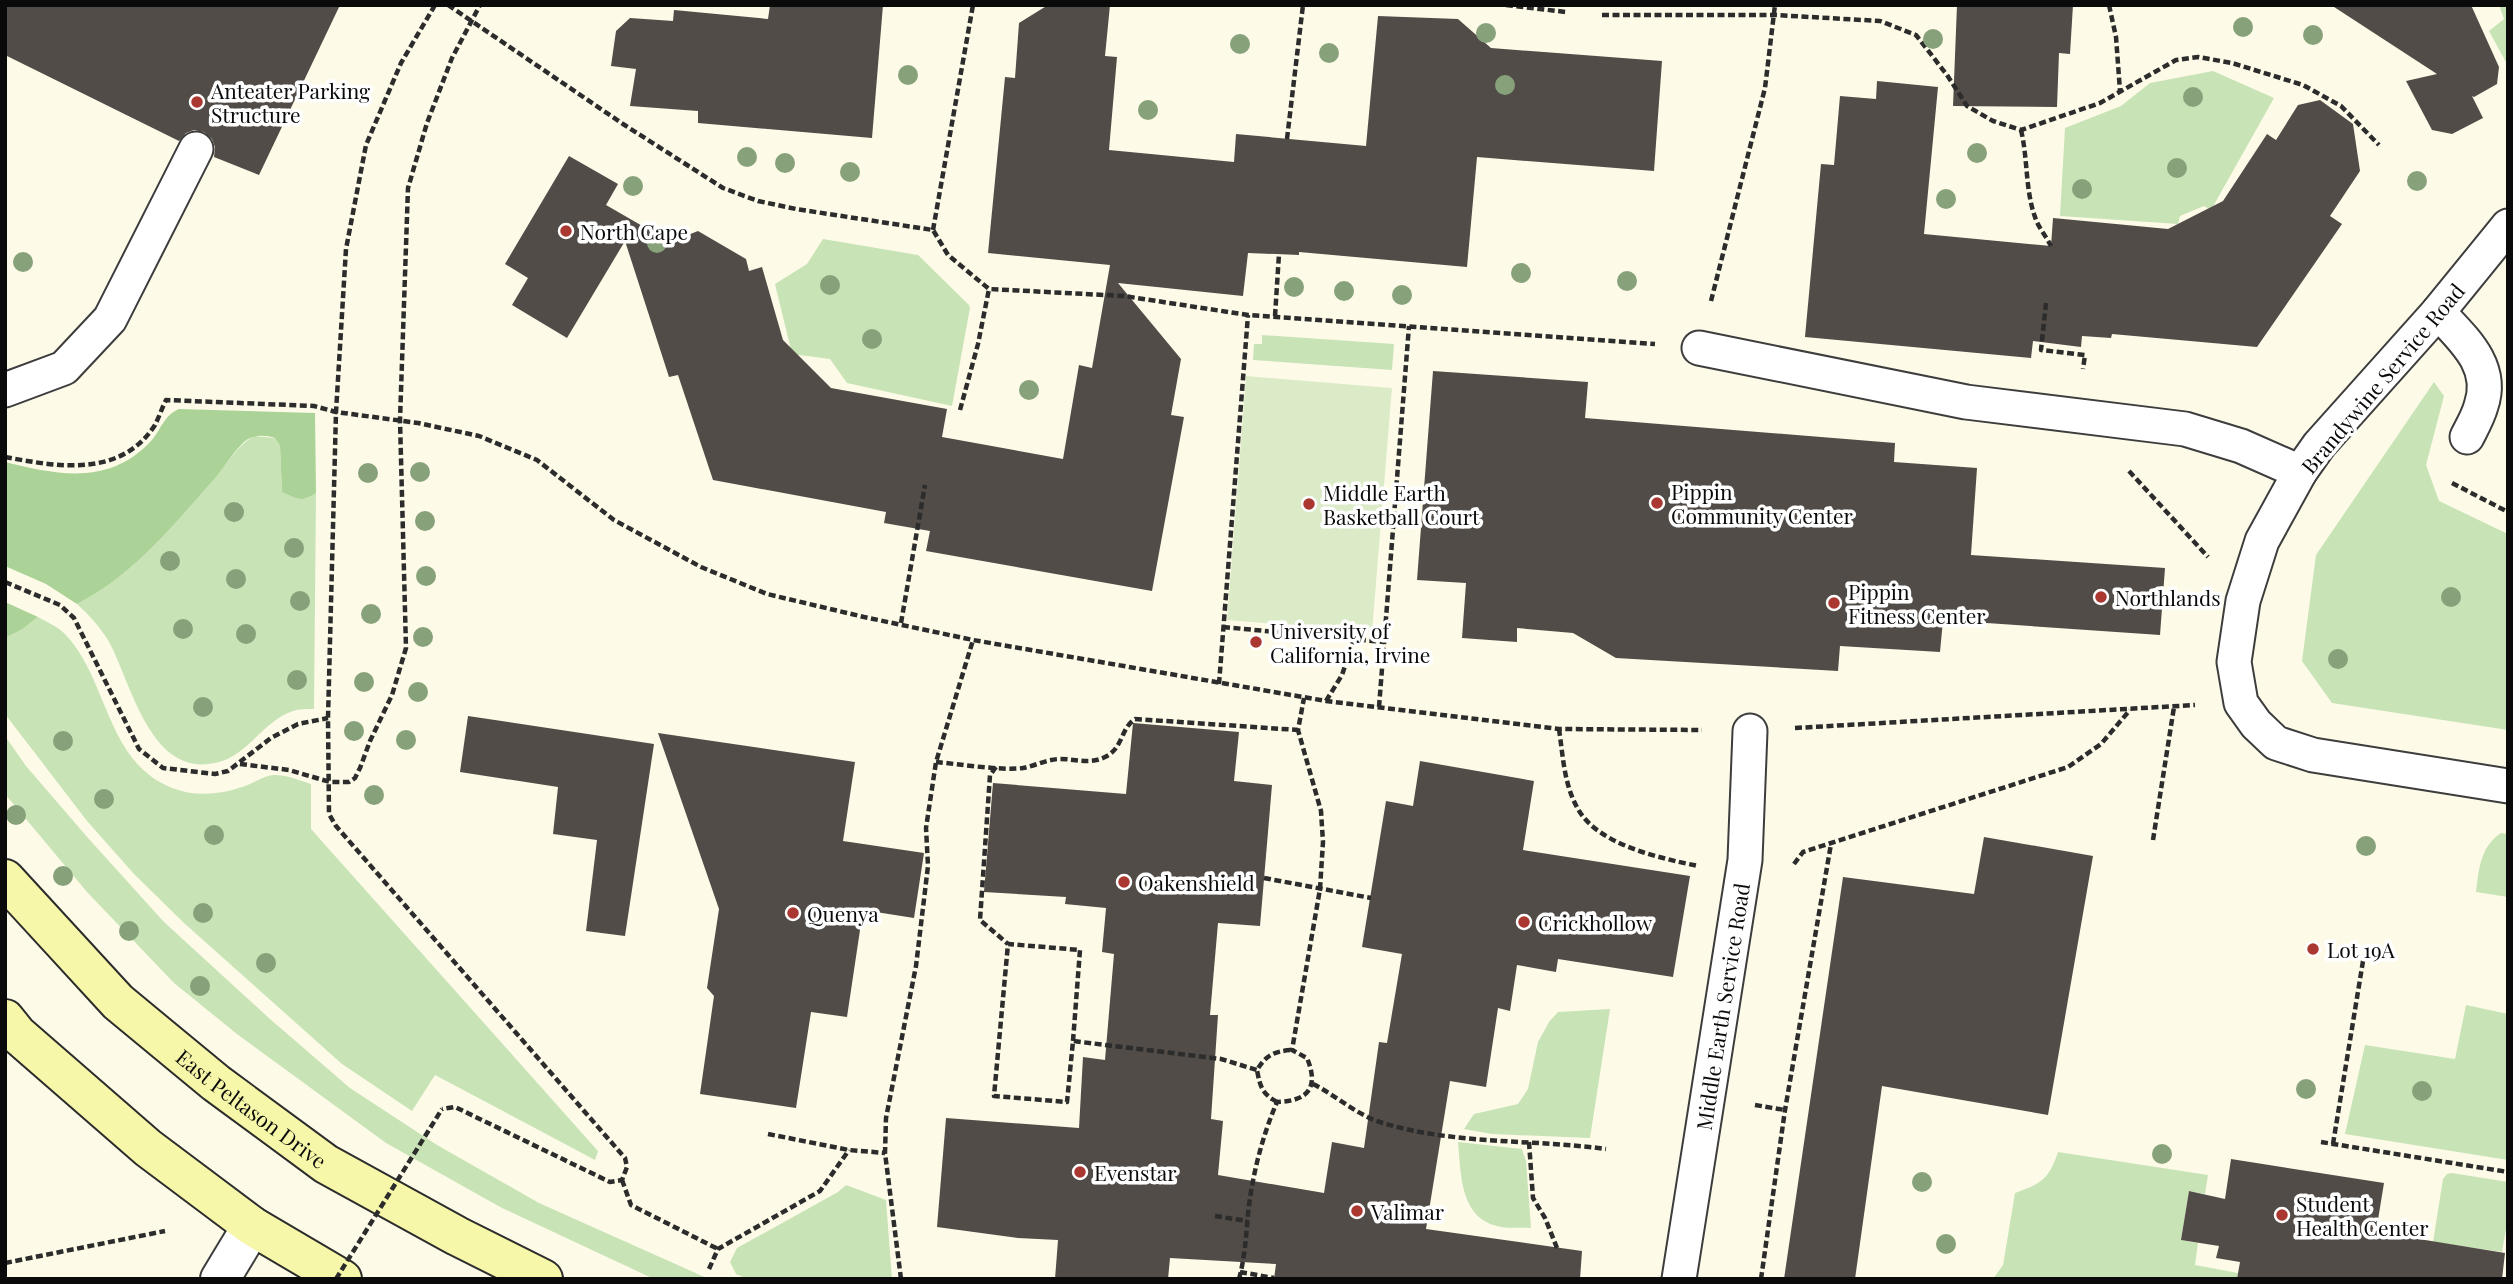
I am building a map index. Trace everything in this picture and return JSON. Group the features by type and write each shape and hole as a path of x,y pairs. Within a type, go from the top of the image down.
{"main road":[{"name":"East Peltason Drive","path":"5,879 118,1002 216,1083 326,1164 457,1236 543,1279"},
{"path":"5,1019 18,1034 148,1148 252,1226 342,1279"}],"street":[{"path":"220,1279 252,1226"}],"lane":[{"path":"5,390 64,368 110,319 196,149"},
{"name":"Brandywine Service Road","path":"2508,226 2438,312 2319,445 2300,472 2262,541 2243,601 2234,662 2241,703 2256,724 2276,743 2313,755 2508,786"},
{"path":"2438,312 2477,356 2485,375 2482,405 2467,436"},
{"path":"1699,348 1966,402 2185,429 2241,446 2300,472"},
{"name":"Middle Earth Service Road","path":"1679,1279 1745,860 1750,730"}],"path":[{"path":"435,5 401,63 366,145 346,249 336,412 328,719 329,814 336,826 625,1158 628,1167 622,1180 631,1205 718,1250"},
{"path":"448,5 471,23 723,188 758,201 796,209 933,230"},
{"path":"240,764 289,769 330,782 349,782 355,778 393,695 406,648 400,420 408,188 432,110 452,58 480,5"},
{"path":"973,5 933,230 948,255 989,289 1124,296 1248,315 1699,348 1765,88 1775,5"},
{"path":"1287,139 1303,5"},
{"path":"1506,5 1566,12"},
{"path":"2109,5 2116,37 2120,91"},
{"path":"1602,15 1775,15 1880,21 1916,36 1967,106 1993,121 2021,130 2100,103 2176,60 2198,57 2232,63 2303,85 2341,106 2379,145"},
{"path":"2021,130 2035,220 2051,246"},
{"path":"1275,316 1279,254"},
{"path":"960,410 978,344 989,289"},
{"path":"2041,350 2046,303"},
{"path":"1219,684 1248,315"},
{"path":"1378,707 1409,326"},
{"path":"5,457 72,467 97,465 126,453 145,436 155,424 166,400 314,407 400,420 479,436 537,460 614,520 701,567 767,594 973,640 1219,684 1326,701 1559,729 1750,730 2241,703"},
{"path":"901,623 925,485"},
{"path":"2179,525 2204,552"},
{"path":"5,582 60,605 74,618 139,749 163,768 215,774 228,771 271,738 298,724 328,719"},
{"path":"1223,627 1384,642"},
{"path":"1326,701 1342,675 1354,639"},
{"path":"901,1279 885,1153 886,1118 916,966 928,866 926,828 936,762 973,640"},
{"path":"1292,1050 1320,890 1323,842 1321,811 1298,730 1304,698"},
{"path":"2153,840 2174,707"},
{"path":"1788,872 1803,852 2068,767 2101,744 2130,710"},
{"path":"936,762 1021,768 1059,759 1086,762 1105,758 1119,746 1128,724 1135,719 1298,730"},
{"path":"1559,729 1565,776 1577,808 1590,826 1654,857 1700,867"},
{"path":"997,766 990,775 980,920 1008,944 1080,950 1067,1102 994,1096 1008,944"},
{"path":"1762,1279 1785,1111 1831,844"},
{"path":"1264,878 1371,898"},
{"path":"2333,1144 2364,955"},
{"path":"1073,1041 1221,1059 1257,1070"},
{"path":"1292,1050 1307,1058 1313,1072 1313,1084 1305,1095 1293,1102 1277,1102 1266,1096 1260,1086 1257,1070 1265,1057 1278,1051 1292,1050"},
{"path":"1313,1084 1365,1116 1384,1123 1487,1140 1606,1149"},
{"path":"1747,1097 1752,1105 1785,1111"},
{"path":"1238,1279 1259,1158 1277,1102"},
{"path":"337,1279 442,1109 454,1107 610,1182 622,1180"},
{"path":"768,1134 849,1150 885,1153"},
{"path":"1529,1142 1533,1198 1545,1218 1557,1248"},
{"path":"2320,1142 2508,1172"},
{"path":"709,1269 718,1250 820,1191 849,1150"},
{"path":"1215,1216 1247,1222"},
{"path":"5,1263 165,1231"},
{"path":"1240,1272 1274,1278"}],"green space":[{"path":"2499,5 2508,5 2508,66 2489,31 2504,19"},
{"path":"2213,71 2274,98 2211,210 2204,206 2180,216 2178,224 2060,216 2065,128 2121,106 2150,83"},
{"path":"823,239 918,255 969,305 952,406 847,383 830,359 792,354 775,284 807,264"},
{"path":"1262,335 1394,344 1392,370 1253,360 1254,344 1262,344"},
{"name":"Middle Earth Basketball Court","path":"1246,376 1392,388 1372,632 1227,620"},
{"path":"2434,382 2444,396 2426,465 2439,501 2508,534 2508,730 2332,703 2302,661 2316,555"},
{"path":"179,409 315,413 316,493 299,499 282,492 280,446 275,438 255,436 239,447 180,518 133,566 97,593 77,604 46,584 5,566 5,462 63,473 100,471 135,455 151,441 166,419"},
{"path":"254,436 275,438 280,446 282,492 299,499 316,493 314,709 295,710 282,716 230,758 195,764 176,757 160,743 135,703 108,640 77,604 97,593 133,566 180,518 235,452"},
{"path":"5,602 38,617 5,638"},
{"path":"38,617 62,631 79,653 120,740 133,759 150,776 172,788 202,794 231,790 271,775 311,784 311,829 598,1151 595,1160 435,1075 412,1111 342,1064 184,923 134,874 87,821 5,714 5,638"},
{"path":"5,736 26,766 164,922 350,1088 437,1145 539,1203 709,1279 654,1279 502,1208 386,1143 237,1034 174,983 87,892 5,794"},
{"path":"2501,833 2508,834 2508,897 2476,892 2485,852"},
{"path":"2466,1005 2508,1014 2508,1160 2345,1134 2365,1045 2455,1059"},
{"path":"1610,1009 1590,1138 1492,1134 1464,1129 1474,1114 1518,1104 1528,1089 1538,1042 1558,1012"},
{"path":"1458,1142 1522,1149 1526,1161 1531,1228 1497,1226 1476,1214 1465,1193"},
{"path":"2058,1152 2208,1175 2205,1194 2189,1191 2181,1240 2198,1243 2195,1265 2238,1273 2237,1279 1993,1279 2003,1265 2015,1193 2043,1179 2051,1169"},
{"path":"2452,1173 2508,1182 2508,1217 2502,1252 2433,1242 2443,1179"},
{"path":"846,1185 886,1200 892,1279 748,1279 736,1274 730,1262 737,1248"}],"building":[{"name":"Anteater Parking Structure","path":"5,5 340,5 259,175 214,157 212,139 204,132 194,130 186,133 179,141 5,55"},
{"path":"770,5 883,5 872,138 698,123 698,111 630,106 636,69 611,66 616,31 630,18 673,21 674,10 768,19"},
{"path":"1048,5 1110,5 1105,56 1117,57 1109,150 1234,162 1236,134 1366,146 1378,16 1458,19 1491,48 1662,61 1654,171 1477,157 1467,267 1299,252 1299,255 1248,253 1243,296 1118,283 1181,359 1171,415 1184,417 1152,591 926,551 930,531 884,523 886,512 713,480 678,375 669,377 625,241 567,338 512,305 528,278 505,264 569,156 618,184 606,205 670,242 698,231 746,259 749,271 762,267 783,340 831,388 947,409 942,437 1063,459 1079,365 1092,368 1110,265 988,253 1005,77 1015,78 1019,23"},
{"path":"1957,5 2073,5 2070,54 2059,53 2057,107 1953,106"},
{"path":"2331,5 2471,5 2499,67 2497,84 2472,96 2483,118 2452,134 2432,130 2406,81 2437,74"},
{"path":"1877,81 1938,87 1924,234 2051,246 2053,218 2168,229 2223,201 2267,134 2276,140 2298,105 2320,100 2353,124 2360,171 2330,216 2342,224 2257,347 2112,334 2111,338 2082,336 2081,347 2033,341 2031,358 1805,337 1821,164 1834,165 1840,96 1876,99"},
{"name":"Pippin Community Center","path":"1433,371 1588,382 1585,418 1895,443 1894,462 1977,468 1971,555 2165,568 2160,635 1943,620 1940,652 1840,646 1838,671 1616,658 1573,633 1517,628 1517,642 1462,638 1466,583 1417,580"},
{"path":"468,716 654,744 625,936 586,931 597,840 553,834 558,787 460,772"},
{"path":"1133,723 1239,732 1234,781 1272,785 1260,926 1218,923 1210,1015 1218,1015 1211,1119 1223,1121 1218,1175 1324,1193 1332,1142 1364,1148 1379,1042 1387,1043 1402,954 1362,947 1386,801 1413,806 1420,761 1534,781 1523,850 1690,876 1673,977 1558,959 1556,972 1517,965 1510,1011 1498,1008 1486,1087 1450,1081 1426,1229 1582,1251 1580,1279 1274,1279 1276,1264 1170,1258 1168,1279 1055,1279 1058,1240 1018,1238 937,1227 946,1118 1079,1128 1083,1057 1105,1060 1114,954 1102,952 1106,908 1065,904 1066,897 984,892 993,783 1126,794"},
{"name":"Quenya","path":"658,733 855,762 843,841 924,853 914,918 863,910 847,1017 811,1012 796,1108 700,1094 714,996 707,988 719,909"},
{"path":"1984,837 2093,856 2048,1115 1882,1086 1855,1279 1784,1279 1843,877 1974,894"},
{"name":"Student Health Center","path":"2231,1159 2384,1183 2376,1232 2505,1253 2502,1279 2237,1279 2240,1262 2216,1258 2219,1246 2181,1240 2189,1191 2225,1199"}],"place":[{"name":"Anteater Parking Structure","path":"197,102"},
{"name":"North Cape","path":"566,231"},
{"name":"Pippin Community Center","path":"1657,503"},
{"name":"Middle Earth Basketball Court","path":"1309,504"},
{"name":"Northlands","path":"2101,597"},
{"name":"Pippin Fitness Center","path":"1834,603"},
{"name":"University of California, Irvine","path":"1256,642"},
{"name":"Oakenshield","path":"1124,882"},
{"name":"Quenya","path":"793,913"},
{"name":"Crickhollow","path":"1524,922"},
{"name":"Lot 19A","path":"2313,949"},
{"name":"Evenstar","path":"1080,1172"},
{"name":"Valimar","path":"1357,1211"},
{"name":"Student Health Center","path":"2282,1215"}]}
